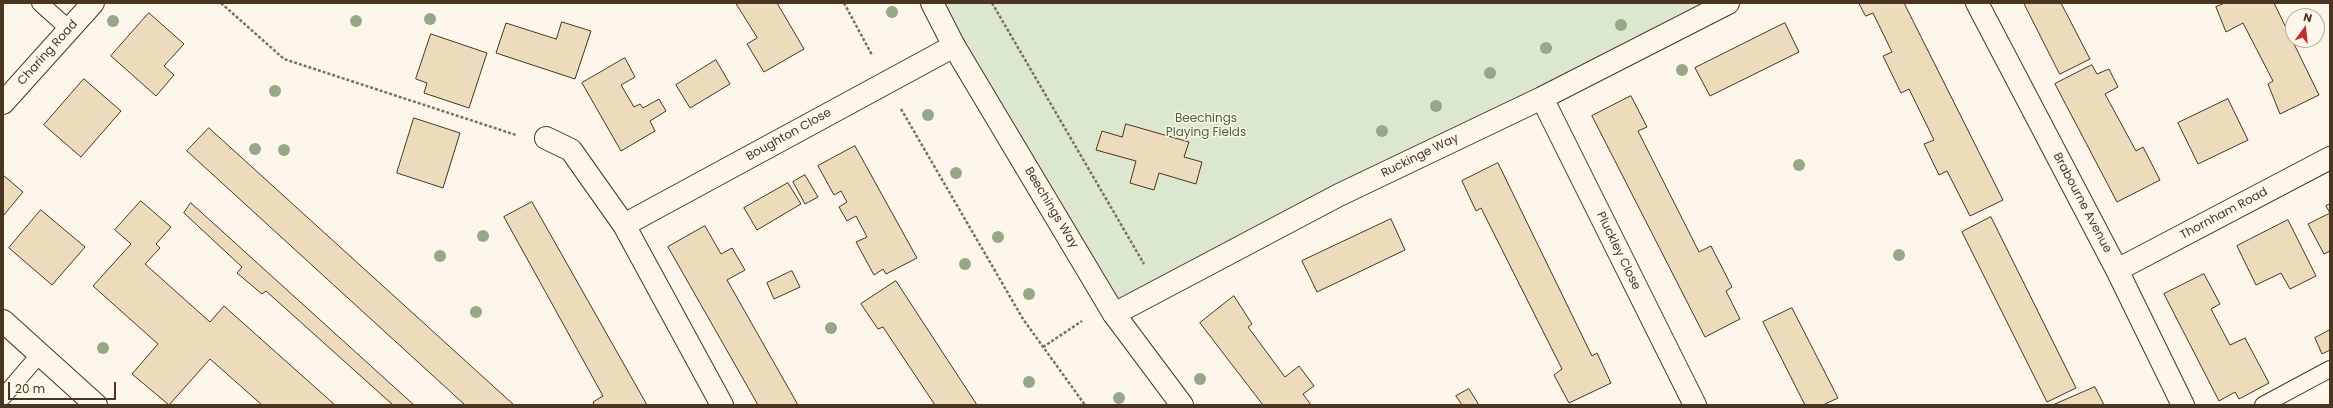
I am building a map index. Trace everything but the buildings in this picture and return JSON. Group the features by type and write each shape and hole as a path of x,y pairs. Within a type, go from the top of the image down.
{"street":[{"name":"Charing Road","path":"3,103 93,3"},
{"name":"Beechings Way","path":"932,3 954,46 1111,309 1182,405"},
{"name":"Ruckinge Way","path":"1111,309 1159,290 1339,195 1542,98 1728,3"},
{"name":"Brabourne Avenue","path":"1976,3 2117,270 2183,405"},
{"name":"Boughton Close","path":"624,225 954,46"},
{"name":"Pluckley Close","path":"1542,98 1695,405"},
{"path":"546,138 570,150 624,225 722,405"},
{"name":"Thornham Road","path":"2117,270 2330,158"},
{"path":"3,322 96,405"}],"lane":[{"path":"40,3 69,28"},
{"path":"3,397 39,355"},
{"path":"2263,405 2330,369"}],"path":[{"path":"221,3 284,59 521,136"},
{"path":"844,3 873,58"},
{"path":"992,3 1159,290"},
{"path":"897,102 1022,319 1085,405"},
{"path":"1043,347 1111,309"}],"green space":[{"name":"Beechings Playing Fields","path":"932,3 1728,3 1114,314"}]}
